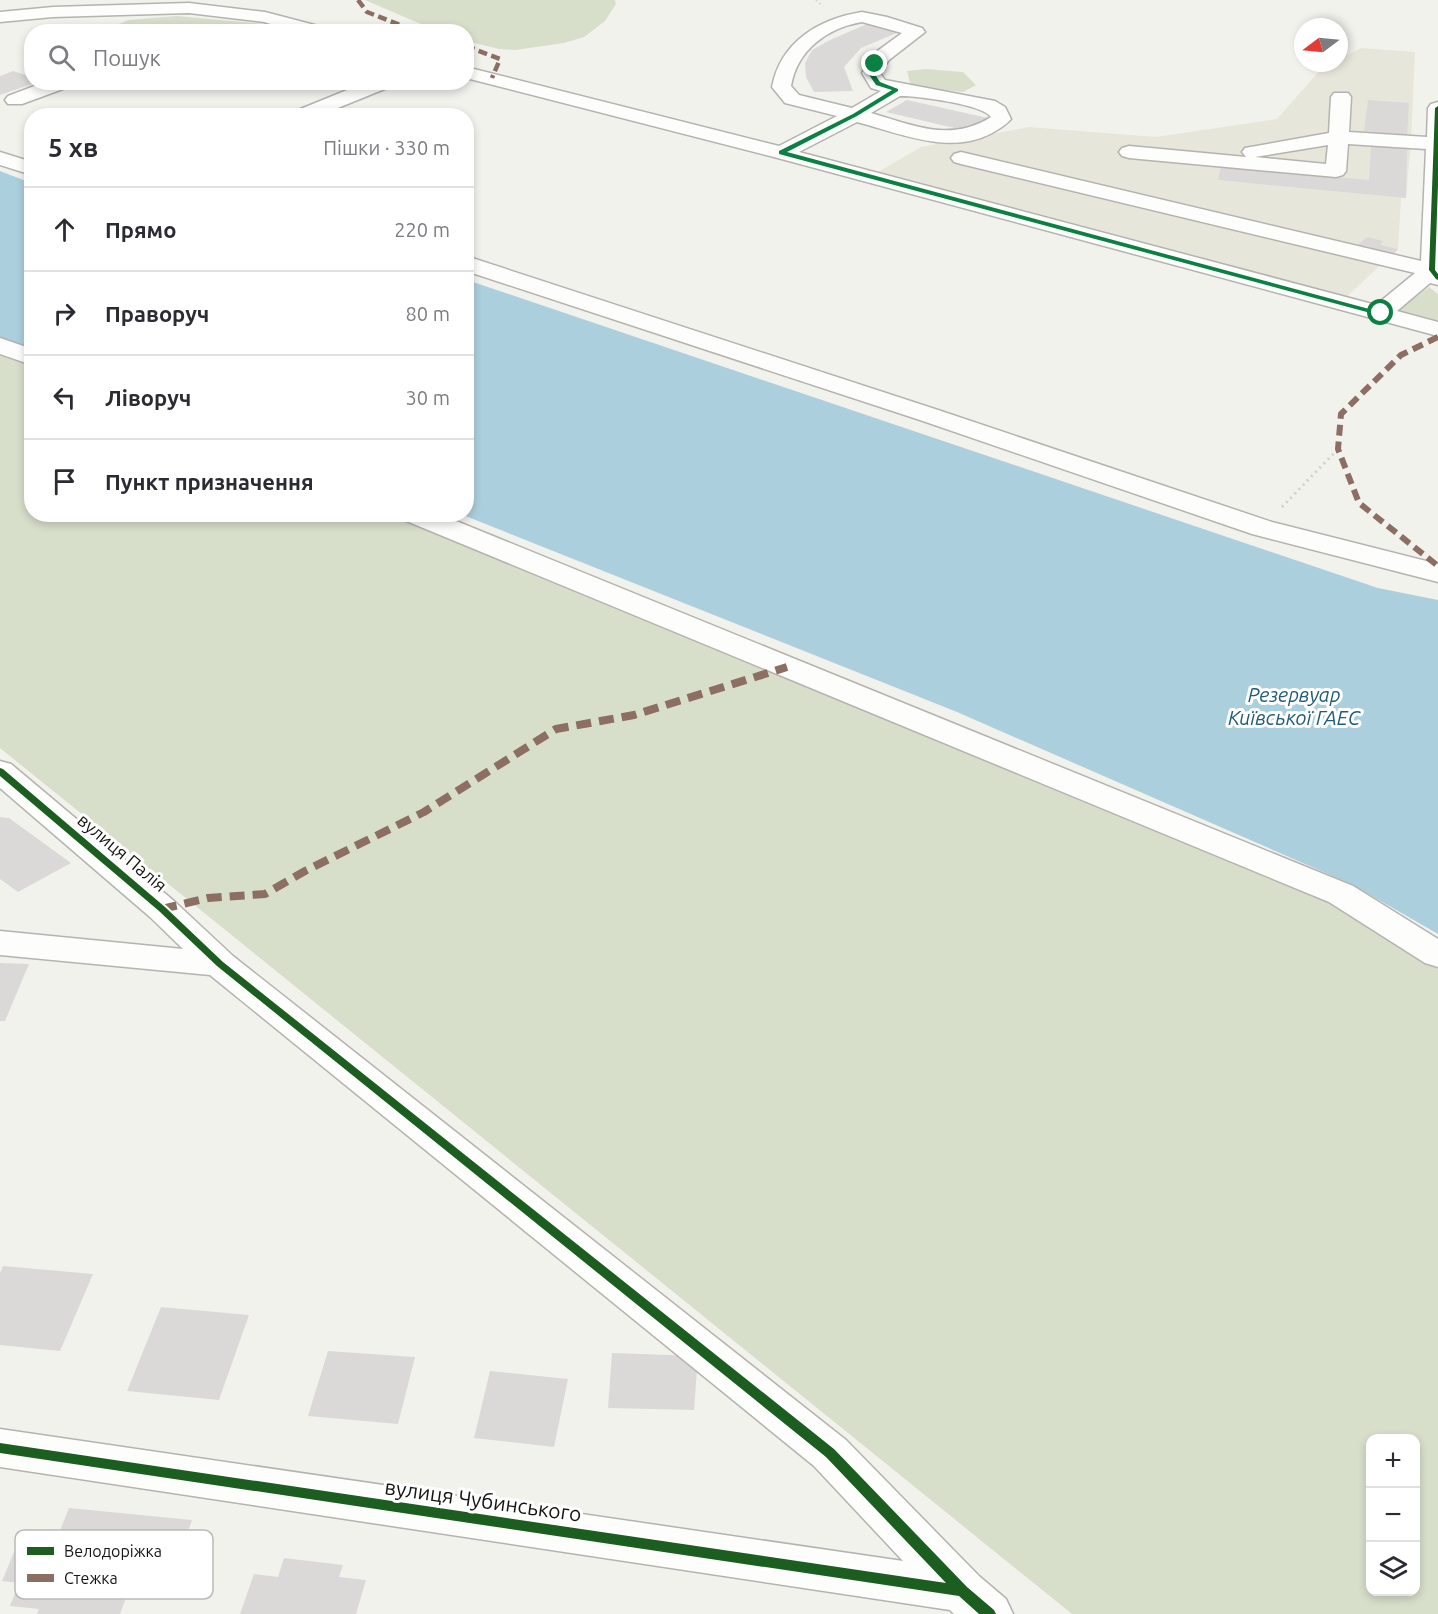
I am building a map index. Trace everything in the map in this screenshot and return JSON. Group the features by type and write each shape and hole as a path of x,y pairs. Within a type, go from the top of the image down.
{"street":[{"path":"0,17 53,12 189,8 265,17 291,24"},
{"path":"246,24 265,17"},
{"path":"864,17 916,32 882,56 871,73 878,84 896,90 915,90 988,105 998,111 1001,119 973,135 936,136 855,115 792,99 781,87 782,75 790,56 806,40 840,22 864,17"},
{"path":"474,74 781,153 1438,329"},
{"path":"15,100 42,90"},
{"path":"320,108 365,90"},
{"path":"781,153 855,115 896,90"},
{"path":"1129,152 1336,171 1341,97"},
{"path":"1435,274 1438,108"},
{"path":"1212,160 1339,136 1437,144"},
{"path":"0,158 24,167"},
{"path":"962,158 1435,274"},
{"path":"474,266 929,415 1262,528 1438,573"},
{"path":"1381,313 1435,274"},
{"path":"0,345 24,355"},
{"path":"434,522 1341,894 1438,955"},
{"name":"вулиця Палія","path":"0,771 162,909 220,964 830,1453 975,1602"},
{"path":"0,943 220,964"},
{"name":"вулиця Чубинського","path":"0,1448 975,1602"}],"path":[{"path":"1262,528 1338,449"}],"shaded area":[{"path":"1361,48 1415,52 1411,142 1406,198 1401,198 1398,249 1344,299 878,172 921,147 1029,127 1156,137 1277,119 1318,72 1348,72 1348,55"}],"green space":[{"path":"365,0 615,0 616,4 605,21 584,37 564,43 515,50 499,49 474,43 474,24 421,24"},
{"path":"177,16 264,24 119,24 128,20"},
{"path":"925,69 963,72 976,85 963,92 911,87 907,71"},
{"path":"1429,287 1438,294 1438,323 1420,320 1397,311"},
{"path":"0,345 24,355 24,522 431,522 1341,894 1438,955 1438,1614 1072,1614 0,748"}],"water":[{"path":"0,171 24,180 24,346 0,337"},
{"name":"Резервуар Київської ГАЕС","path":"474,282 1378,588 1438,600 1438,934 1351,884 957,712 474,519"}],"building":[{"path":"867,24 899,32 861,48 844,67 853,91 814,92 806,77 805,63 812,50"},
{"path":"13,71 24,74 24,87 0,95 0,76"},
{"path":"907,100 988,118 967,131 886,112"},
{"path":"1368,100 1409,103 1407,135 1364,131"},
{"path":"1371,146 1407,149 1406,198 1218,180 1221,166 1369,180"},
{"path":"1367,237 1383,241 1380,245 1398,249 1391,257 1365,251 1369,247 1358,245"},
{"path":"0,817 9,818 71,863 18,892 0,879"},
{"path":"0,963 29,964 5,1021 0,1021"},
{"path":"3,1266 93,1274 60,1351 0,1345 0,1273"},
{"path":"161,1307 249,1315 219,1400 127,1391"},
{"path":"328,1351 415,1357 398,1424 308,1416"},
{"path":"612,1353 698,1356 694,1410 608,1408"},
{"path":"490,1371 568,1379 554,1447 474,1438"},
{"path":"69,1508 192,1520 189,1530 60,1530"},
{"path":"15,1549 15,1583 2,1581"},
{"path":"284,1558 343,1565 339,1577 366,1580 356,1614 240,1614 254,1574 278,1577"},
{"path":"15,1593 15,1599 126,1599 120,1614 37,1614 39,1609 10,1606"}],"marked path":[{"path":"358,0 367,12 398,24"},
{"path":"474,49 500,59 492,78"},
{"path":"1438,337 1401,355 1341,414 1338,449 1359,503 1438,566"},
{"path":"162,909 208,898 265,894 305,871 424,812 556,729 634,715 787,667"}],"cycle path":[{"path":"1438,108 1432,270 1438,278"},
{"path":"0,771 162,909 220,964 830,1453 962,1591 989,1614"},
{"path":"0,1448 962,1591"}],"route":[{"path":"875,64 871,73 878,84 896,90 855,115 781,153 1381,313"}]}
